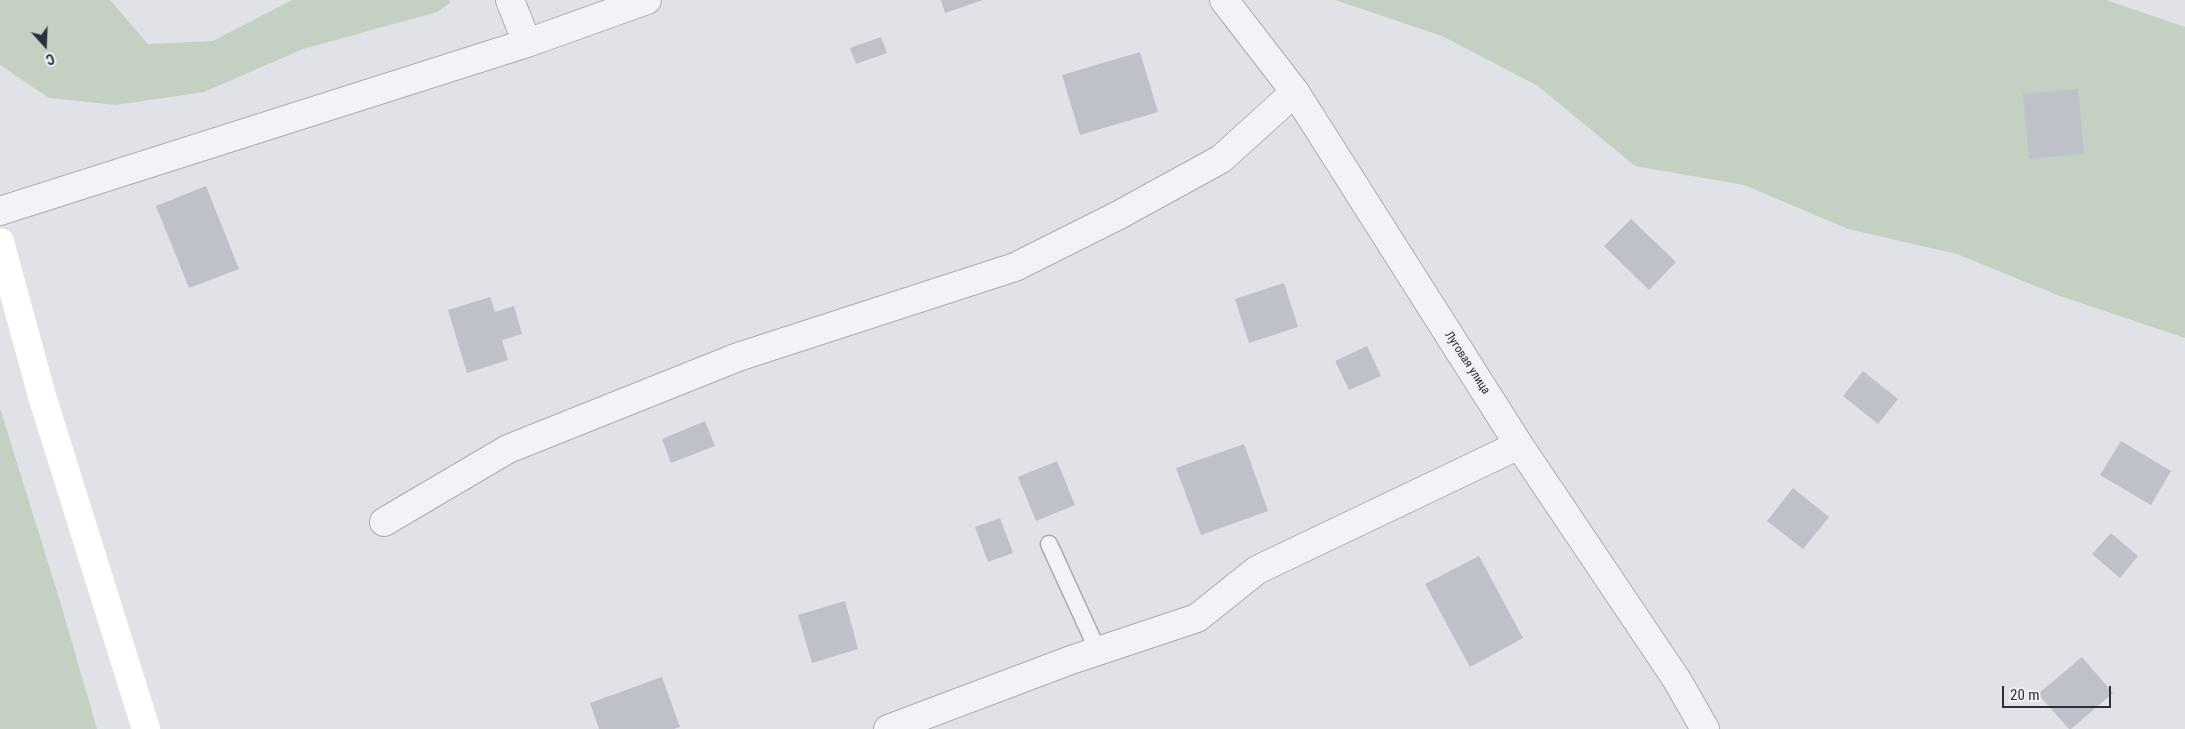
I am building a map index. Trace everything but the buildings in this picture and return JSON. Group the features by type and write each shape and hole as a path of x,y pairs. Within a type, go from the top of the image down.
{"main road":[{"path":"0,242 42,396 146,729"}],"street":[{"path":"510,0 527,43"},
{"path":"0,211 527,43 648,0"},
{"name":"Луговая улица","path":"1224,0 1295,92 1519,445 1677,680 1705,729"},
{"path":"384,522 517,446 738,357 1015,268 1118,216 1221,159 1295,92"},
{"path":"888,729 1098,651 1197,618 1257,570 1519,445"}],"lane":[{"path":"1049,544 1098,651"}],"green space":[{"path":"0,0 110,0 148,44 213,41 292,0 448,0 451,2 437,12 303,49 204,92 116,105 49,98 0,65"},
{"path":"1335,0 2106,0 2185,27 2185,338 2060,296 1957,254 1848,229 1744,185 1635,166 1538,86 1442,36"},
{"path":"0,408 62,608 97,729 0,729"}]}
